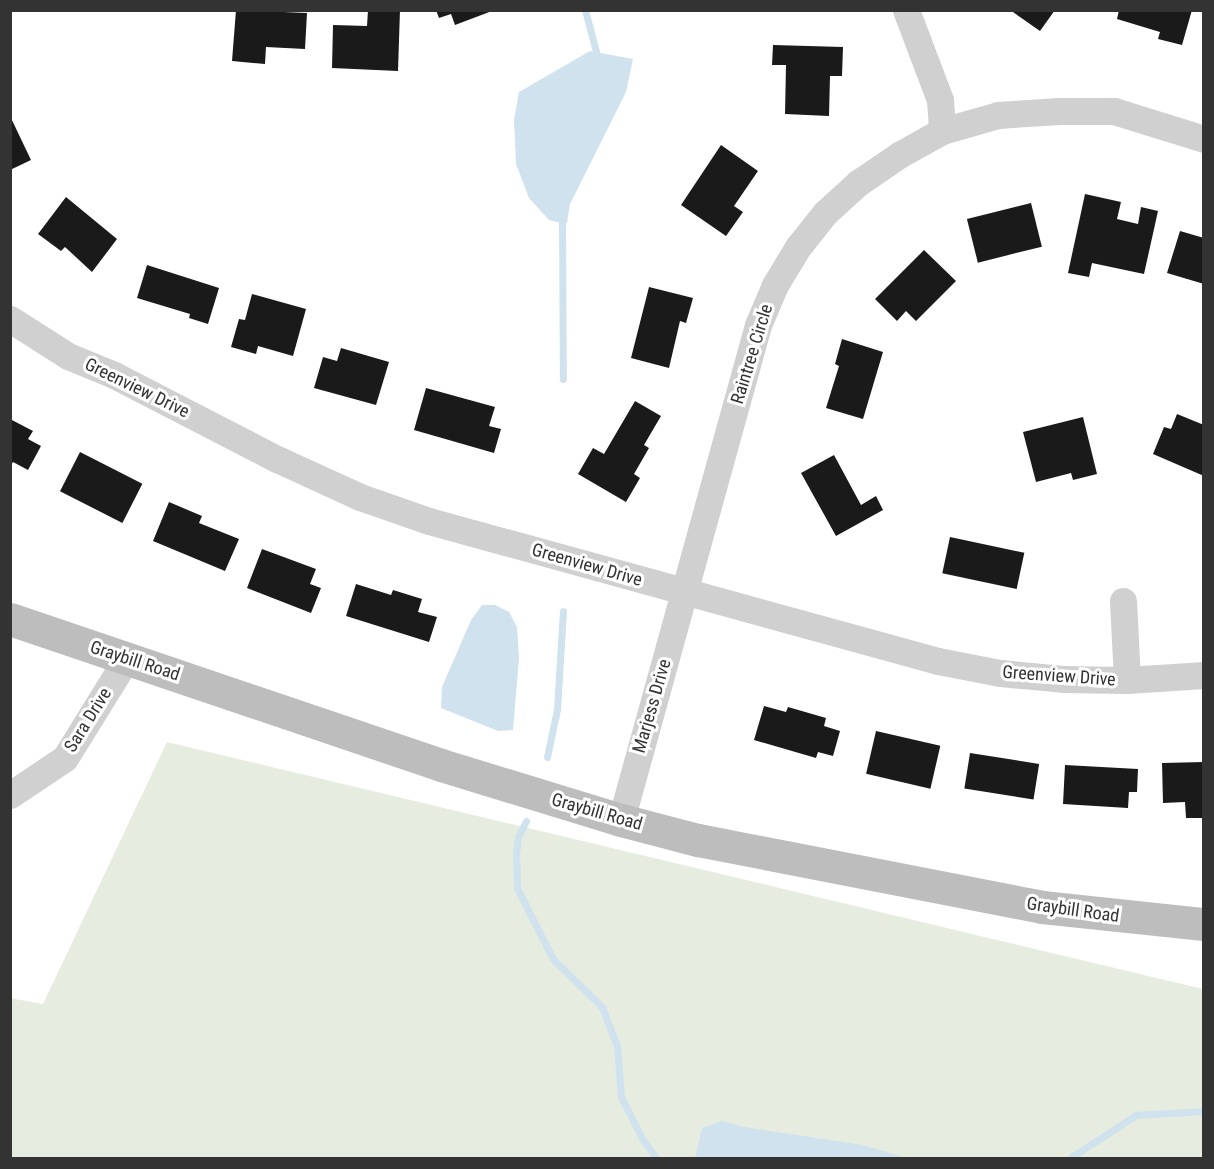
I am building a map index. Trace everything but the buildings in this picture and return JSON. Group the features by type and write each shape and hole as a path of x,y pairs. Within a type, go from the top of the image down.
{"street":[{"path":"906,10 940,100 942,130"},
{"name":"Raintree Circle","path":"684,592 758,325 775,285 812,230 858,183 898,155 942,130 998,115 1059,111 1114,111 1203,139"},
{"name":"Greenview Drive","path":"10,319 68,356 114,375 277,459 360,497 429,521 938,661 1000,673 1053,678 1127,680 1203,675"},
{"name":"Marjess Drive","path":"621,820 684,592"},
{"path":"1123,601 1127,680"},
{"name":"Graybill Road","path":"10,619 441,765 621,820 698,840 976,896 1132,918 1203,924"},
{"name":"Sara Drive","path":"10,795 65,758 127,658"}],"shaded area":[{"path":"167,742 1203,989 1203,1158 11,1158 10,998 43,1004"}],"water":[{"path":"590,51 633,59 626,92 570,204 567,223 561,223 549,220 529,198 516,164 514,120 519,92"},
{"path":"482,605 495,605 509,612 517,627 519,658 513,730 498,731 441,708 442,687 471,620"},
{"path":"722,1121 744,1127 863,1145 907,1158 695,1158 702,1128"}],"waterway":[{"path":"585,10 598,59"},
{"path":"562,214 563,379"},
{"path":"547,757 557,709 563,611"},
{"path":"526,821 518,837 517,888 553,959 602,1007 617,1046 621,1097 643,1140 656,1158"},
{"path":"1070,1158 1136,1115 1204,1111"}]}
